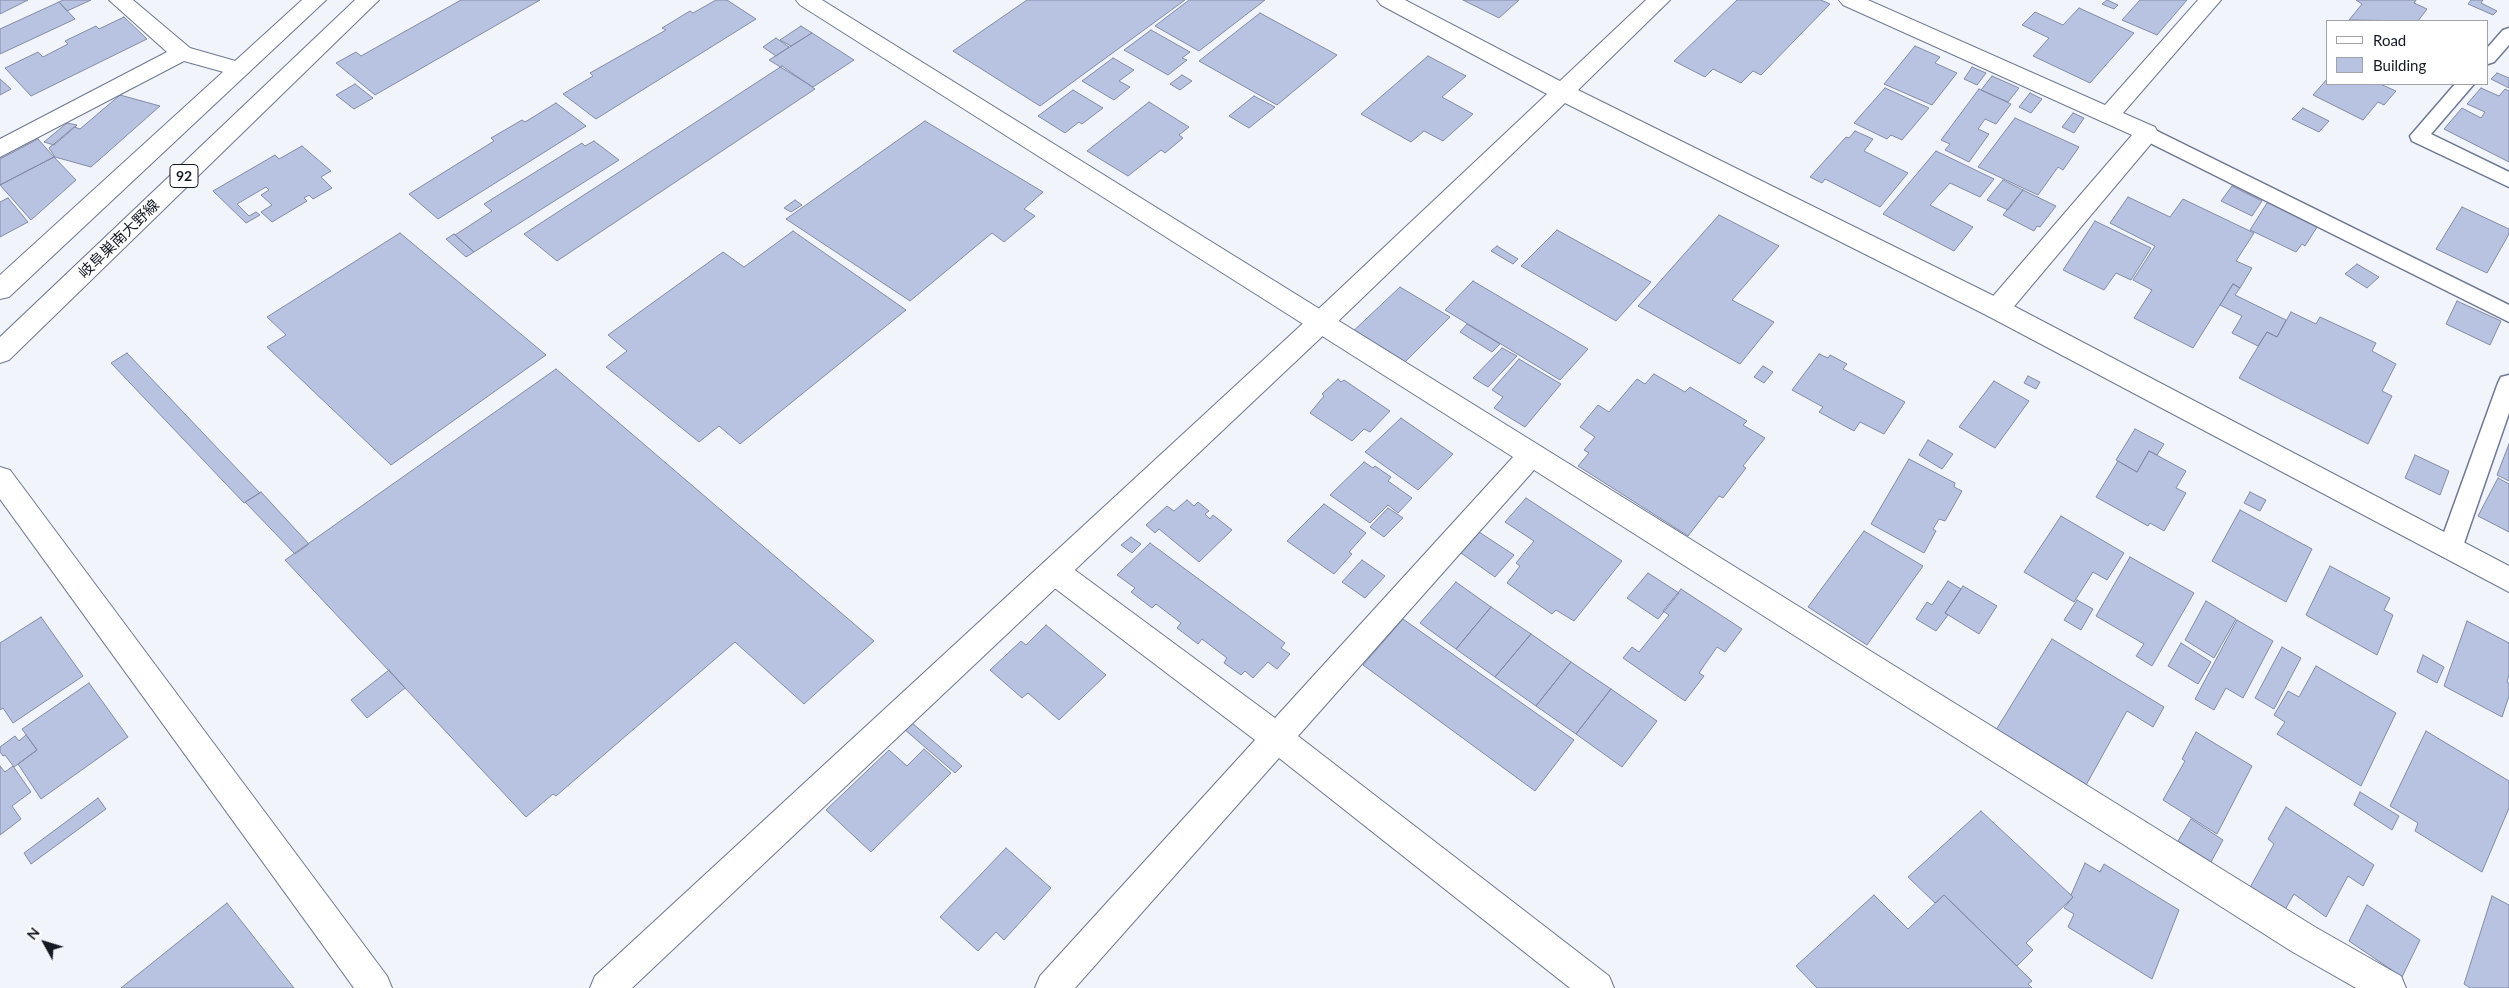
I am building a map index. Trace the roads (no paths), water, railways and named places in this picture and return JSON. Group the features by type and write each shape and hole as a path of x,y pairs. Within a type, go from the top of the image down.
{"street":[{"path":"120,0 182,53 238,69"},
{"path":"0,290 315,0"},
{"name":"岐阜巣南大野線","path":"0,353 368,0"},
{"path":"807,0 2303,939 2389,988"},
{"path":"1388,0 1562,92 1997,309 2509,580"},
{"path":"607,988 1320,323 1659,0"},
{"path":"1850,0 2110,114 2147,133 1997,309"},
{"path":"2110,114 2210,0"},
{"path":"0,149 182,53"},
{"path":"1052,988 1531,455"},
{"path":"0,478 375,988"},
{"path":"1054,571 1277,738 1597,988"}],"lane":[{"path":"2489,57 2509,34"},
{"path":"2465,85 2420,136 2509,180"},
{"path":"2147,133 2509,314"},
{"path":"2450,549 2509,383"}]}
